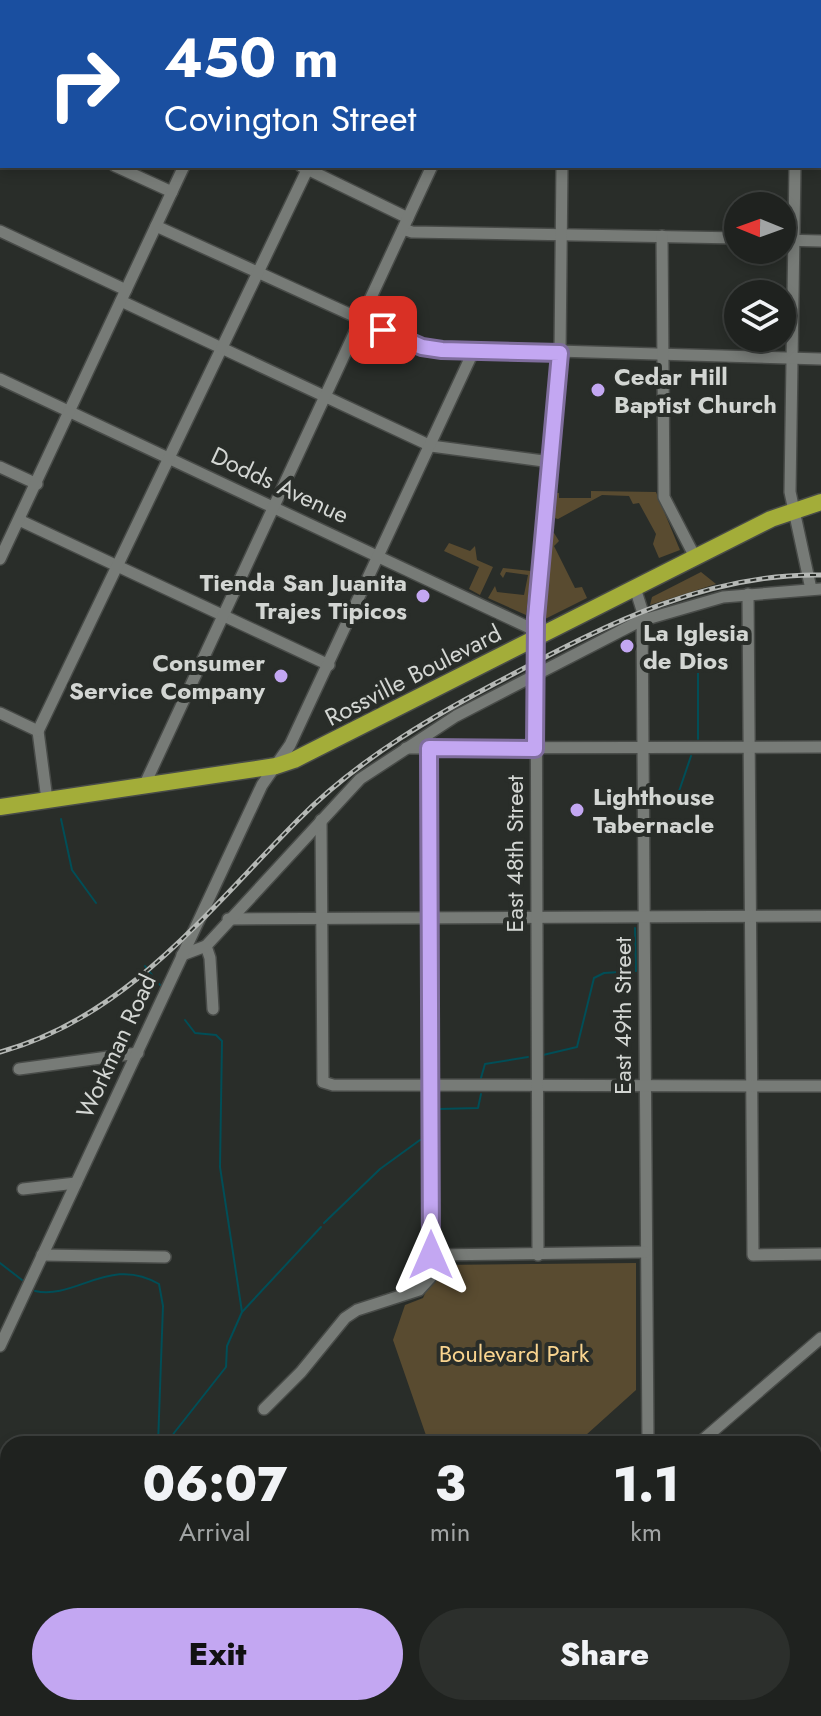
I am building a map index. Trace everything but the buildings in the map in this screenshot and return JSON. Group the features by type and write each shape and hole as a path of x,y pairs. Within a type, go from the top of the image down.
{"highway":[{"name":"Rossville Boulevard","path":"0,807 276,766 315,752 695,557 795,509 821,502"}],"street":[{"path":"119,168 172,192"},
{"path":"0,559 183,168"},
{"path":"47,800 38,731 305,168"},
{"path":"307,168 405,224 412,232 724,238"},
{"path":"144,786 431,168"},
{"name":"East 48th Street","path":"538,1255 535,673 560,353 562,168"},
{"path":"793,192 795,168"},
{"path":"156,226 422,347 821,359"},
{"path":"0,231 221,348 431,446 551,462"},
{"path":"662,236 664,497 695,557"},
{"path":"796,240 821,241"},
{"path":"182,955 206,946 360,779 403,748 535,673 640,621 703,602 748,594 816,589 790,492 793,358 789,264"},
{"name":"Workman Road","path":"0,1346 262,785 290,745 329,665 474,350"},
{"name":"Dodds Avenue","path":"0,379 380,555 530,628 537,638"},
{"path":"0,467 37,484"},
{"path":"19,520 329,665"},
{"name":"East 49th Street","path":"635,588 642,610 648,1436"},
{"path":"748,594 753,1255 821,1254"},
{"path":"0,713 38,731"},
{"path":"403,748 821,747"},
{"path":"264,1409 301,1372 345,1318 357,1310 419,1290 430,1278 429,748"},
{"path":"321,820 323,1082 333,1085 430,1086 821,1086"},
{"path":"228,919 821,916"},
{"path":"206,946 210,958 213,1009"},
{"path":"19,1069 138,1053"},
{"path":"23,1189 76,1183"},
{"path":"431,1255 645,1252"},
{"path":"42,1255 165,1257"},
{"path":"707,1436 821,1338"}],"green space":[{"path":"591,491 656,492 680,550 659,558 653,544 656,534 639,503 633,504 629,496 602,495 558,519 551,517 555,493 559,493 559,498 591,498"},
{"path":"554,533 559,541 554,546 575,588 582,587 587,598 543,620 549,534"},
{"path":"449,543 470,551 475,546 477,560 493,567 480,595 469,589 479,567 444,551"},
{"path":"503,568 531,571 526,615 488,598 495,586 497,592 524,595 528,575 506,572 503,578 500,574"},
{"path":"701,572 716,584 650,605 652,597"},
{"name":"Boulevard Park","path":"636,1263 636,1390 585,1436 426,1436 393,1340 405,1305 423,1298 438,1265"}],"waterway":[{"path":"698,663 698,739"},
{"path":"674,806 691,756"},
{"path":"61,819 72,870 96,903"},
{"path":"543,1055 577,1047 594,978 604,973 636,971 635,928"},
{"path":"145,966 160,985"},
{"path":"185,1020 195,1033 216,1035 222,1041 220,1167 242,1312"},
{"path":"481,1078 485,1064 528,1057"},
{"path":"435,1132 439,1109 478,1108 481,1094"},
{"path":"324,1223 380,1169 420,1140"},
{"path":"173,1436 226,1367 227,1346 242,1312 321,1227"},
{"path":"0,1263 22,1280"},
{"path":"35,1291 65,1290 125,1274 141,1276 159,1284 163,1306 158,1436"}],"railway":[{"path":"0,1052 46,1036 88,1014 127,987 164,956 298,820 346,777 456,705 549,655 661,605 739,582 821,575"}],"place":[{"name":"Cedar Hill Baptist Church","path":"598,390"},
{"name":"Tienda San Juanita Trajes Tipicos","path":"423,596"},
{"name":"La Iglesia de Dios","path":"627,646"},
{"name":"Consumer Service Company","path":"281,676"},
{"name":"Lighthouse Tabernacle","path":"577,810"}],"route":[{"path":"383,330 422,347 442,350 560,353 536,618 535,749 429,748 431,1255"}]}
